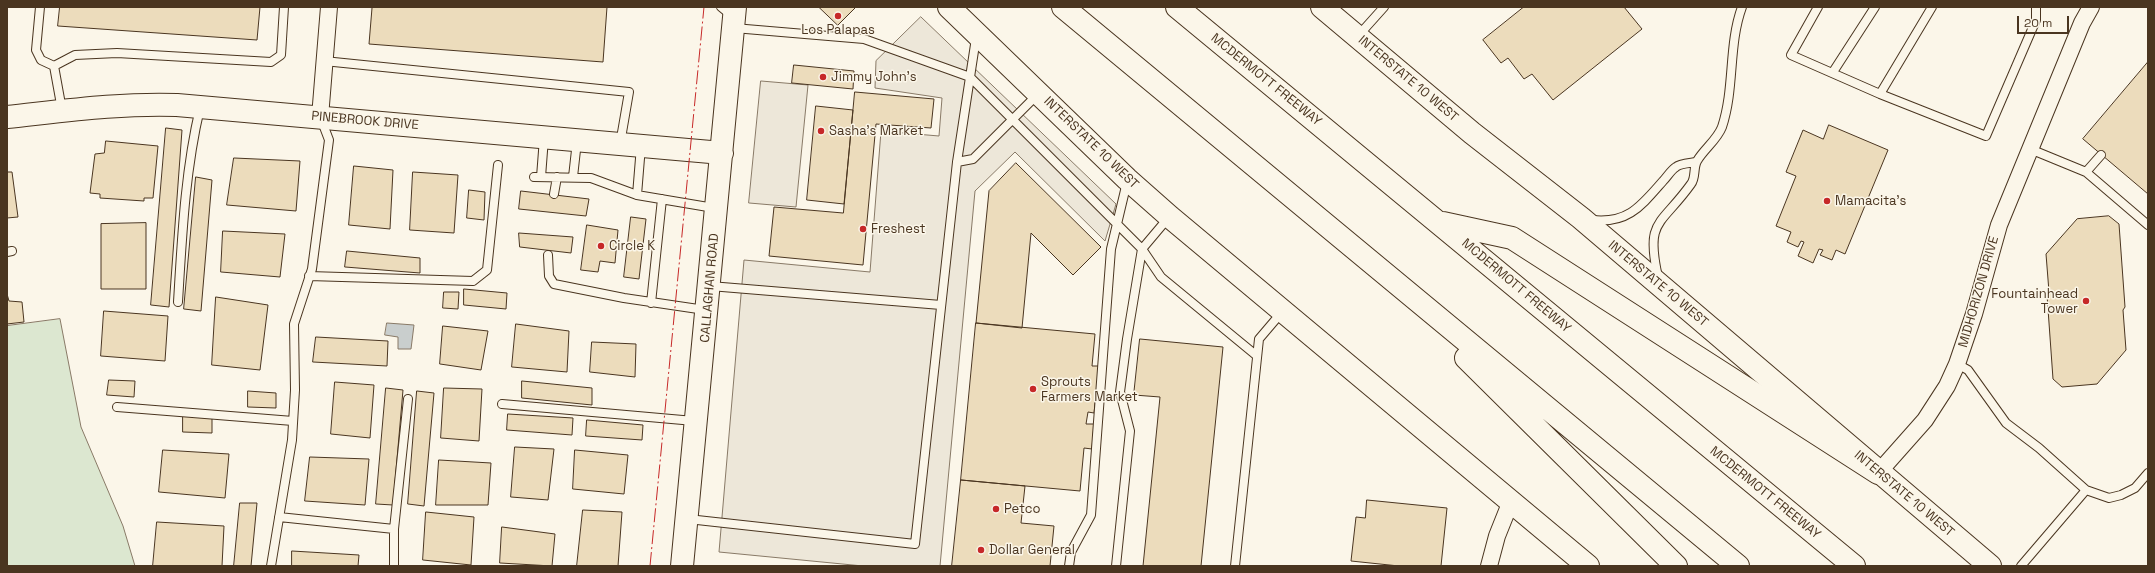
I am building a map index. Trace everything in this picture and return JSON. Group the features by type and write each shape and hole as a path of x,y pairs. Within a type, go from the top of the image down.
{"main road":[{"name":"INTERSTATE 10 WEST","path":"949,7 1128,179 1170,217 1588,566"},
{"path":"1063,7 1738,566"},
{"name":"MCDERMOTT FREEWAY","path":"1177,7 1854,566"},
{"name":"INTERSTATE 10 WEST","path":"1322,7 1472,132 1580,218 1878,473 1990,566"},
{"name":"CALLAGHAN ROAD","path":"682,566 708,310 722,153 732,13"},
{"name":"PINEBROOK DRIVE","path":"7,117 146,104 320,117 722,153"},
{"path":"1439,222 1512,238 1878,473"},
{"path":"1362,255 1676,566"}],"street":[{"path":"320,117 329,7"},
{"name":"MIDHORIZON DRIVE","path":"1878,473 1925,420 1946,386 1957,364 1974,314 1999,225 2091,7"},
{"path":"1489,566 1496,536 1511,501"}],"lane":[{"path":"40,7 36,50 41,60 54,66"},
{"path":"54,66 75,55 117,53 270,62 281,56 284,7"},
{"path":"1357,36 1384,7"},
{"path":"1660,285 1653,256 1655,230 1660,220 1692,183 1696,162 1709,148 1721,128 1728,102 1736,23 1742,7"},
{"path":"1818,7 1791,55 1833,72 1880,94 1986,136 2036,20 2036,7"},
{"path":"1833,72 1875,7"},
{"path":"1880,94 1932,7"},
{"path":"732,13 864,39 970,77 1142,249 1161,277 1257,356"},
{"path":"687,519 915,544 957,162 977,34"},
{"path":"324,61 629,92 631,144 637,195"},
{"path":"54,66 62,111"},
{"path":"957,162 973,159 1039,93"},
{"path":"178,302 183,230 194,137 201,107"},
{"path":"271,566 293,421 295,390 294,324 310,276 329,140 320,117"},
{"path":"544,137 537,177 591,178 637,195 717,208"},
{"path":"573,177 577,140"},
{"path":"2030,149 2086,172 2148,225"},
{"path":"2086,172 2101,155"},
{"path":"1580,218 1604,221 1632,214 1642,206 1676,166 1696,162"},
{"path":"310,276 473,281 487,270 498,165"},
{"path":"554,194 557,177"},
{"path":"1069,566 1071,552 1091,515 1112,249 1128,179"},
{"path":"652,303 662,199"},
{"path":"1116,566 1130,431 1120,392 1142,249 1170,217"},
{"path":"548,255 549,276 554,284 652,303 708,310"},
{"path":"710,286 941,305"},
{"path":"1235,566 1259,339 1282,311"},
{"path":"1957,364 1968,370 2006,423 2051,458 2086,490 2109,498 2121,495 2135,488 2148,473"},
{"path":"394,566 394,529 408,398"},
{"path":"502,404 697,421"},
{"path":"117,407 293,421"},
{"path":"2022,566 2086,490"},
{"path":"279,517 394,529"}],"green space":[{"path":"60,319 81,427 123,526 135,566 7,566 7,326"}],"shaded area":[{"path":"921,17 1116,204 1105,241 1015,152 975,191 940,566 863,566 719,552 744,260 870,272 881,131 939,136 942,98 875,88 876,61"},
{"path":"761,81 808,85 796,207 749,203"},
{"path":"387,323 414,325 411,349 398,349 398,337 385,335"}],"building":[{"path":"60,7 260,7 257,40 58,26"},
{"path":"357,7 607,7 603,62 369,44 372,8"},
{"name":"Los Palapas","path":"819,7 856,7 838,25"},
{"path":"1524,7 1624,7 1642,29 1553,100 1532,74 1524,79 1508,58 1501,63 1483,40"},
{"path":"2148,62 2148,194 2083,139"},
{"name":"Jimmy John's","path":"794,65 854,71 853,89 792,83"},
{"path":"855,92 934,99 931,128 876,124 863,265 769,256 774,207 843,213"},
{"path":"816,106 853,110 844,204 807,200"},
{"name":"Mamacita's","path":"1829,125 1888,150 1845,254 1836,250 1832,260 1820,255 1823,250 1819,249 1813,263 1798,256 1804,242 1801,241 1798,247 1787,242 1791,232 1776,226 1796,176 1786,172 1803,130 1823,139"},
{"path":"166,128 182,130 169,307 151,305"},
{"path":"106,141 158,146 153,198 144,198 144,201 100,198 100,194 90,193 95,154 104,153"},
{"path":"234,158 300,161 296,211 227,205"},
{"path":"1016,163 1101,247 1073,275 1031,233 1022,328 976,323 989,191"},
{"path":"354,166 393,170 390,229 349,225"},
{"path":"7,172 12,172 18,217 7,218"},
{"path":"413,172 458,175 454,233 410,230"},
{"path":"196,177 212,180 201,311 184,309"},
{"path":"469,190 485,192 484,220 467,218"},
{"path":"521,191 589,199 586,216 519,209"},
{"name":"Fountainhead Tower","path":"2109,216 2119,224 2125,307 2123,310 2126,350 2097,384 2062,387 2053,379 2047,295 2049,292 2046,254 2077,219"},
{"path":"631,217 646,219 639,279 624,277"},
{"path":"146,223 146,289 101,289 101,224"},
{"name":"Circle K","path":"587,225 618,230 615,263 600,261 598,272 581,270"},
{"path":"223,231 285,234 280,277 221,272"},
{"path":"519,233 573,237 571,253 520,247"},
{"path":"347,251 420,258 420,273 345,267"},
{"path":"464,289 507,293 506,309 464,305"},
{"path":"444,292 459,292 458,309 443,308"},
{"path":"7,294 9,301 22,302 24,322 7,324"},
{"path":"216,297 268,305 260,370 212,365"},
{"path":"104,311 168,316 165,361 101,356"},
{"name":"Sprouts Farmers Market","path":"976,323 1095,334 1092,366 1099,366 1094,413 1088,412 1086,424 1094,424 1092,449 1084,448 1080,491 961,480"},
{"path":"516,324 569,331 567,372 512,367"},
{"path":"443,326 488,331 481,370 440,364"},
{"path":"316,337 388,341 387,366 313,362"},
{"path":"1140,339 1223,347 1201,566 1143,566 1160,397 1134,395"},
{"path":"592,342 636,344 635,377 590,372"},
{"path":"109,380 135,381 134,397 107,395"},
{"path":"522,381 592,388 592,405 522,398"},
{"path":"335,382 374,385 370,438 331,434"},
{"path":"386,388 403,390 393,505 376,504"},
{"path":"444,388 482,389 479,441 441,438"},
{"path":"248,391 276,393 276,408 248,407"},
{"path":"417,391 434,393 424,506 408,504"},
{"path":"508,414 573,418 572,435 507,430"},
{"path":"183,416 212,418 212,433 183,432"},
{"path":"587,420 643,425 642,440 586,436"},
{"path":"515,447 554,449 548,500 511,497"},
{"path":"163,450 229,454 225,498 159,492"},
{"path":"575,450 628,455 624,494 573,489"},
{"path":"310,457 369,459 365,505 305,501"},
{"path":"439,460 491,463 488,505 436,505"},
{"path":"961,480 1025,486 1021,523 1054,526 1050,566 952,566"},
{"path":"1367,500 1447,508 1441,566 1399,566 1351,561 1356,517 1365,518"},
{"path":"240,503 257,503 251,566 234,566"},
{"path":"583,510 622,512 618,566 577,566"},
{"path":"426,512 474,517 471,565 423,560"},
{"path":"157,522 224,526 222,566 153,566"},
{"path":"502,527 555,534 552,566 500,563"},
{"path":"292,551 359,555 358,566 292,566"}],"power":[{"path":"650,566 704,7"}],"place":[{"name":"Los Palapas","path":"838,16"},
{"name":"Jimmy John's","path":"823,77"},
{"name":"Sasha’s Market","path":"821,131"},
{"name":"Mamacita's","path":"1827,201"},
{"name":"Freshest","path":"863,229"},
{"name":"Circle K","path":"601,246"},
{"name":"Fountainhead Tower","path":"2086,301"},
{"name":"Sprouts Farmers Market","path":"1033,389"},
{"name":"Petco","path":"996,509"},
{"name":"Dollar General","path":"981,550"}]}
